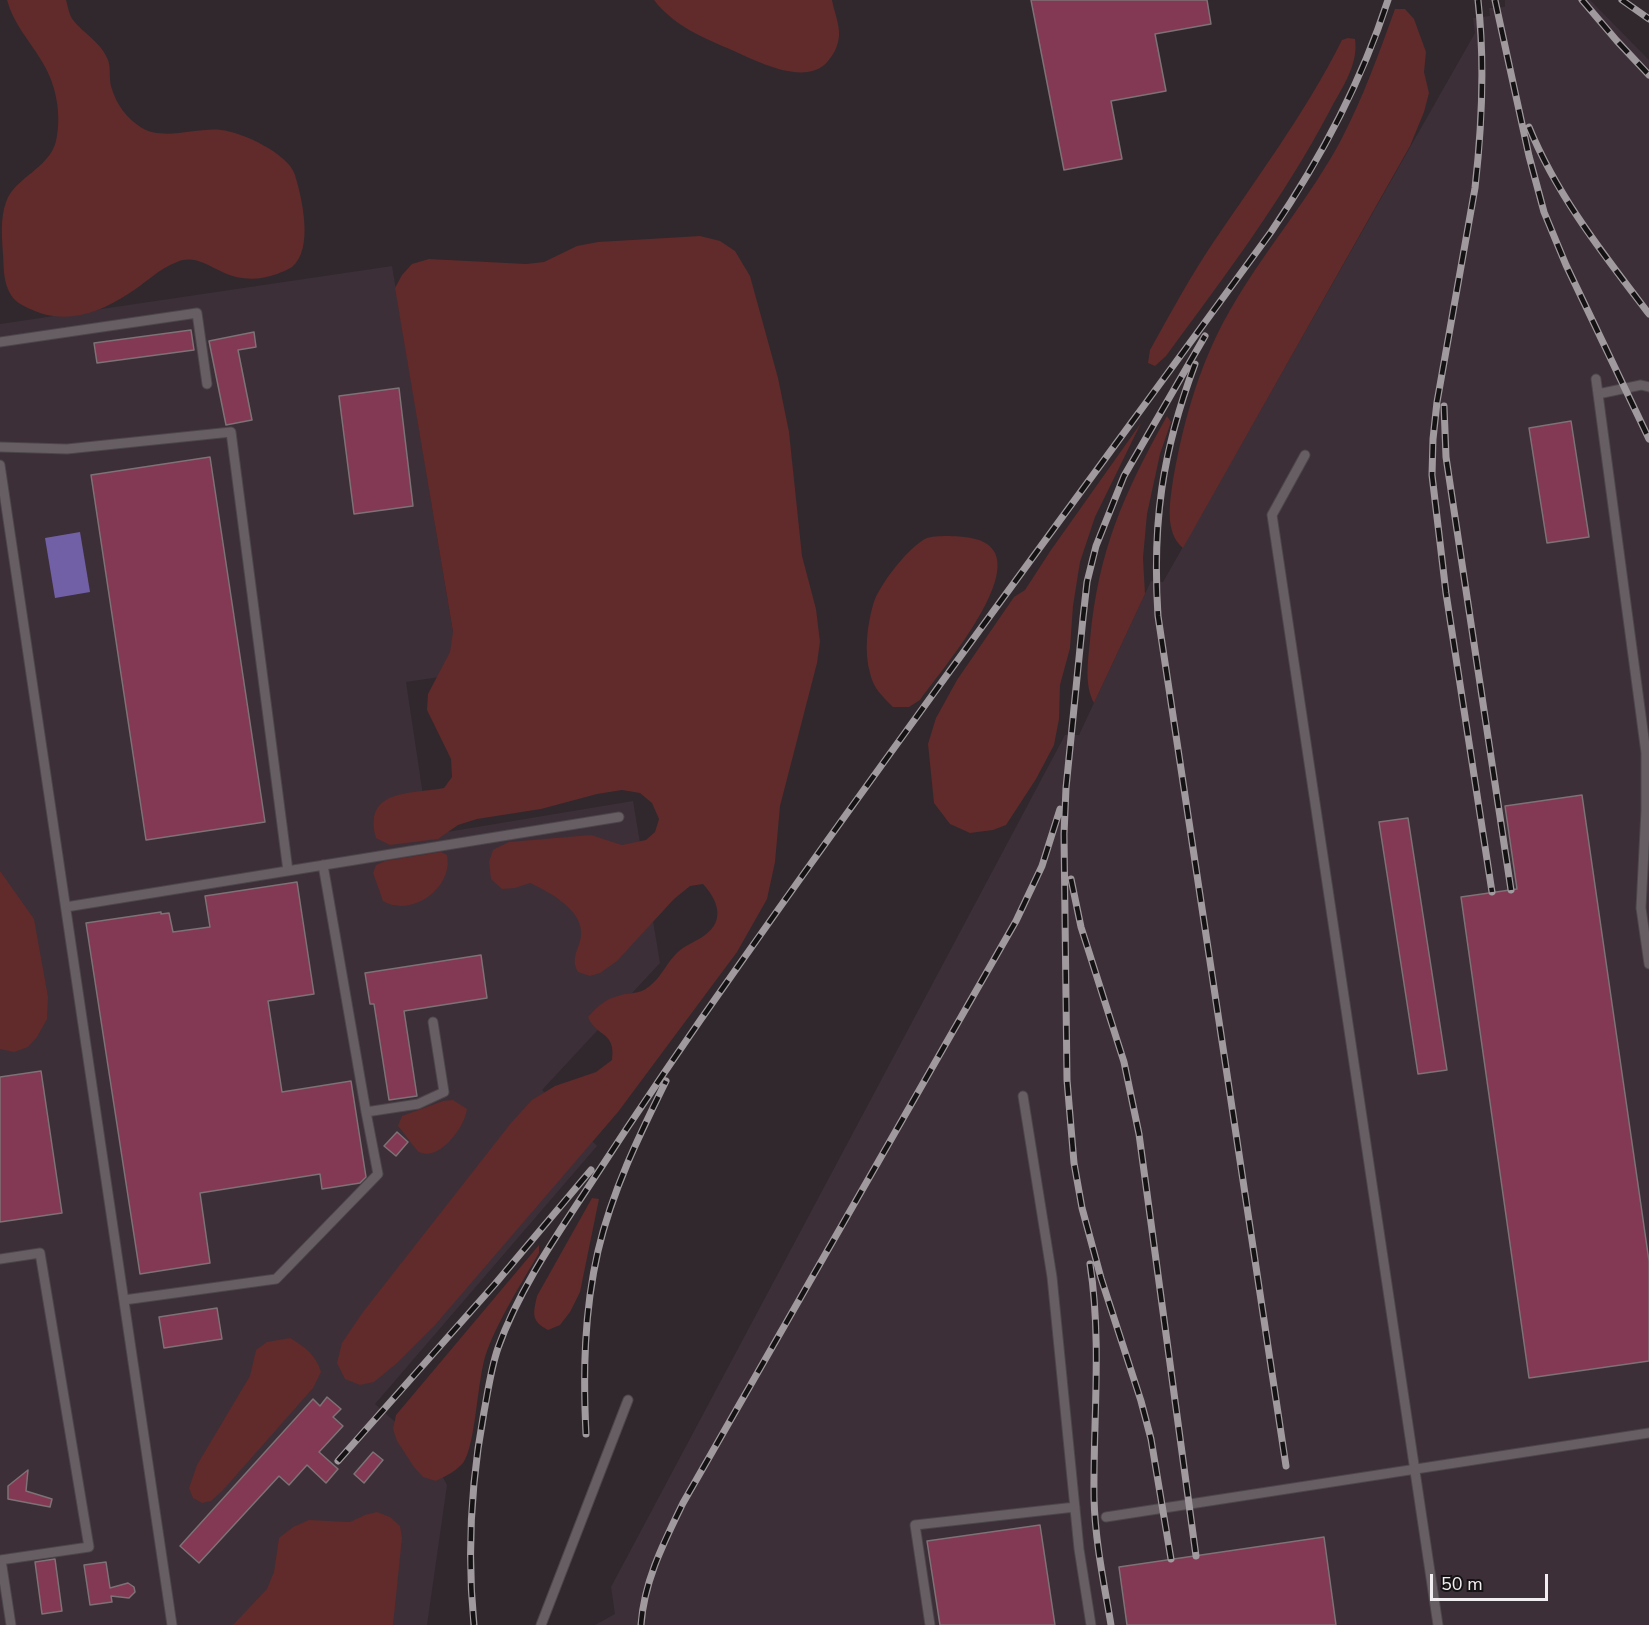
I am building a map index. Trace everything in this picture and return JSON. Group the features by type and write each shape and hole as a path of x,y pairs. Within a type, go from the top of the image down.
{"lane":[{"path":"0,342 197,314 207,384"},
{"path":"1596,379 1646,753 1645,877 1641,908 1649,964"},
{"path":"1598,394 1641,385 1649,387"},
{"path":"0,447 66,448 231,432 288,871"},
{"path":"1305,455 1272,515 1438,1625"},
{"path":"0,465 172,1625"},
{"path":"66,907 619,817"},
{"path":"124,1300 276,1279 378,1174 323,865"},
{"path":"366,1112 418,1104 444,1092 433,1022"},
{"path":"1023,1096 1052,1277 1075,1507 1091,1625"},
{"path":"0,1259 40,1253 89,1547 1,1560 11,1625"},
{"path":"541,1625 628,1400"},
{"path":"1106,1516 1649,1433"},
{"path":"930,1625 915,1525 1075,1507"}],"shaded area":[{"path":"7,0 66,0 73,20 105,54 109,63 111,86 119,105 131,120 142,128 151,132 171,134 221,130 241,135 264,145 284,159 295,175 303,209 303,248 299,259 292,267 267,277 247,278 228,275 200,261 185,260 164,269 118,300 98,310 77,316 43,314 15,300 8,290 4,272 2,228 4,208 10,193 52,151 58,131 58,110 51,79 17,24"},
{"path":"654,0 832,0 839,27 837,46 828,61 819,68 808,72 782,70 756,61 691,31 671,18"},
{"path":"1505,0 1590,0 1649,60 1649,1625 595,1625 615,1614 611,1587 1065,735 1079,735 1151,581 1163,582 1475,33 1473,18 1490,16 1489,8 1505,7"},
{"path":"1395,9 1405,9 1414,19 1426,52 1424,72 1429,93 1424,112 1410,146 1183,548 1173,534 1171,525 1173,480 1189,410 1213,342 1236,300 1317,181 1341,140 1364,92"},
{"path":"1355,39 1356,49 1348,77 1292,176 1252,237 1166,356 1155,366 1148,363 1150,350 1198,267 1294,123 1342,40"},
{"path":"700,236 720,241 735,251 750,276 778,378 789,432 802,556 816,609 820,642 817,663 780,806 775,862 767,899 737,952 618,1112 435,1325 397,1363 374,1382 360,1385 345,1379 337,1363 342,1343 363,1312 511,1123 532,1100 555,1086 596,1072 612,1060 609,1039 592,1024 588,1017 609,999 641,991 650,986 678,952 712,929 717,916 712,896 703,884 690,886 674,899 617,961 600,973 590,976 578,972 576,967 575,958 581,936 580,927 577,918 564,903 530,883 502,889 491,879 489,862 493,850 509,842 591,835 622,845 646,840 655,832 659,819 652,803 640,793 622,790 597,794 541,809 477,819 458,825 438,839 390,845 376,838 374,822 376,810 383,802 406,793 444,788 452,777 451,759 427,710 428,694 450,652 453,632 395,288 402,275 412,264 429,259 526,264 544,262 577,246 598,242"},
{"path":"392,266 460,674 406,682 429,835 633,801 660,963 542,1090 597,1146 375,1404 430,1453 447,1485 427,1625 0,1625 0,324"},
{"path":"1167,416 1171,422 1160,454 1147,514 1143,558 1145,594 1094,703 1089,688 1088,665 1099,578 1115,524 1126,497"},
{"path":"1141,423 1095,517 1080,562 1073,606 1070,648 1060,685 1059,719 1054,745 1036,779 1006,825 993,830 970,833 950,824 934,803 928,744 936,718 957,680 1014,597 1025,590"},
{"path":"80,532 90,592 55,598 45,538"},
{"path":"950,536 975,539 991,548 995,553 997,568 993,587 971,629 920,700 909,707 893,707 876,687 868,665 867,639 873,605 881,588 912,549 927,538"},
{"path":"441,852 447,855 444,878 428,897 406,906 383,901 373,873 376,865 385,861"},
{"path":"0,871 34,919 48,997 47,1019 37,1037 28,1047 14,1052 0,1049"},
{"path":"453,1100 467,1109 456,1133 450,1141 435,1152 427,1154 419,1152 398,1126 402,1116 443,1101"},
{"path":"592,1198 599,1199 580,1292 570,1312 560,1325 548,1330 536,1320 537,1296"},
{"path":"539,1245 539,1253 504,1314 487,1351 471,1442 463,1463 436,1481 423,1477 397,1441 393,1429 396,1415"},
{"path":"290,1338 309,1352 319,1366 321,1372 313,1388 211,1501 202,1503 193,1498 189,1488 197,1465 250,1376 256,1350 267,1342"},
{"path":"377,1512 390,1517 400,1526 402,1538 393,1625 233,1625 267,1589 274,1572 279,1538 293,1527 309,1520 350,1522"}],"building":[{"path":"1031,0 1207,0 1211,24 1155,34 1166,91 1111,101 1122,159 1064,170"},
{"path":"191,330 194,350 97,363 94,343"},
{"path":"254,332 256,347 238,350 252,420 226,425 209,341"},
{"path":"399,388 413,506 354,514 339,396"},
{"path":"1571,421 1589,537 1547,543 1529,428"},
{"path":"210,457 265,822 146,840 91,475"},
{"path":"1582,795 1649,1261 1649,1361 1529,1378 1461,897 1517,889 1505,806"},
{"path":"1408,818 1447,1070 1418,1074 1379,822"},
{"path":"297,882 314,994 268,1001 282,1092 351,1081 366,1177 360,1183 322,1189 320,1174 200,1193 210,1263 140,1274 86,923 161,912 161,914 169,913 173,932 210,927 205,896"},
{"path":"481,955 487,998 404,1011 417,1096 389,1100 374,1004 370,1004 365,973"},
{"path":"41,1071 62,1213 0,1222 0,1077"},
{"path":"397,1132 408,1142 396,1156 384,1146"},
{"path":"217,1308 222,1339 164,1348 159,1317"},
{"path":"327,1397 341,1409 333,1417 343,1426 319,1452 338,1469 326,1483 307,1465 289,1485 279,1476 199,1563 180,1546 313,1399 320,1406"},
{"path":"373,1452 383,1460 364,1483 354,1474"},
{"path":"28,1470 26,1491 52,1499 50,1507 8,1499 8,1486"},
{"path":"1040,1525 1055,1625 940,1625 927,1541"},
{"path":"1324,1537 1336,1625 1127,1625 1119,1567"},
{"path":"55,1559 62,1611 42,1614 35,1562"},
{"path":"106,1562 110,1588 128,1583 134,1587 135,1592 129,1598 111,1596 112,1602 90,1605 84,1565"}],"railway":[{"path":"474,1625 471,1545 473,1491 480,1438 496,1356 507,1326 528,1284 627,1128 739,965 937,689 1271,232 1306,177 1338,120 1365,61 1388,0"},
{"path":"1478,0 1482,70 1481,118 1475,188 1437,402 1432,475 1446,593 1492,892"},
{"path":"1495,0 1529,156 1544,212 1566,265 1649,439"},
{"path":"1582,0 1649,75"},
{"path":"1622,0 1649,19"},
{"path":"1529,127 1567,201 1649,314"},
{"path":"1171,1559 1151,1439 1101,1278 1082,1208 1074,1163 1067,1080 1064,834 1066,788 1087,582 1096,546 1124,476 1205,336"},
{"path":"1195,364 1174,427 1162,488 1157,550 1158,616 1286,1466"},
{"path":"1444,406 1446,457 1511,890"},
{"path":"641,1625 651,1577 662,1547 683,1503 1016,921 1042,866 1060,809"},
{"path":"1071,879 1081,927 1124,1062 1139,1134 1196,1556"},
{"path":"586,1434 586,1342 593,1274 598,1251 619,1185 636,1143 666,1081"},
{"path":"338,1461 495,1284 591,1170"},
{"path":"1090,1264 1096,1322 1094,1498 1100,1562 1111,1625"}]}
